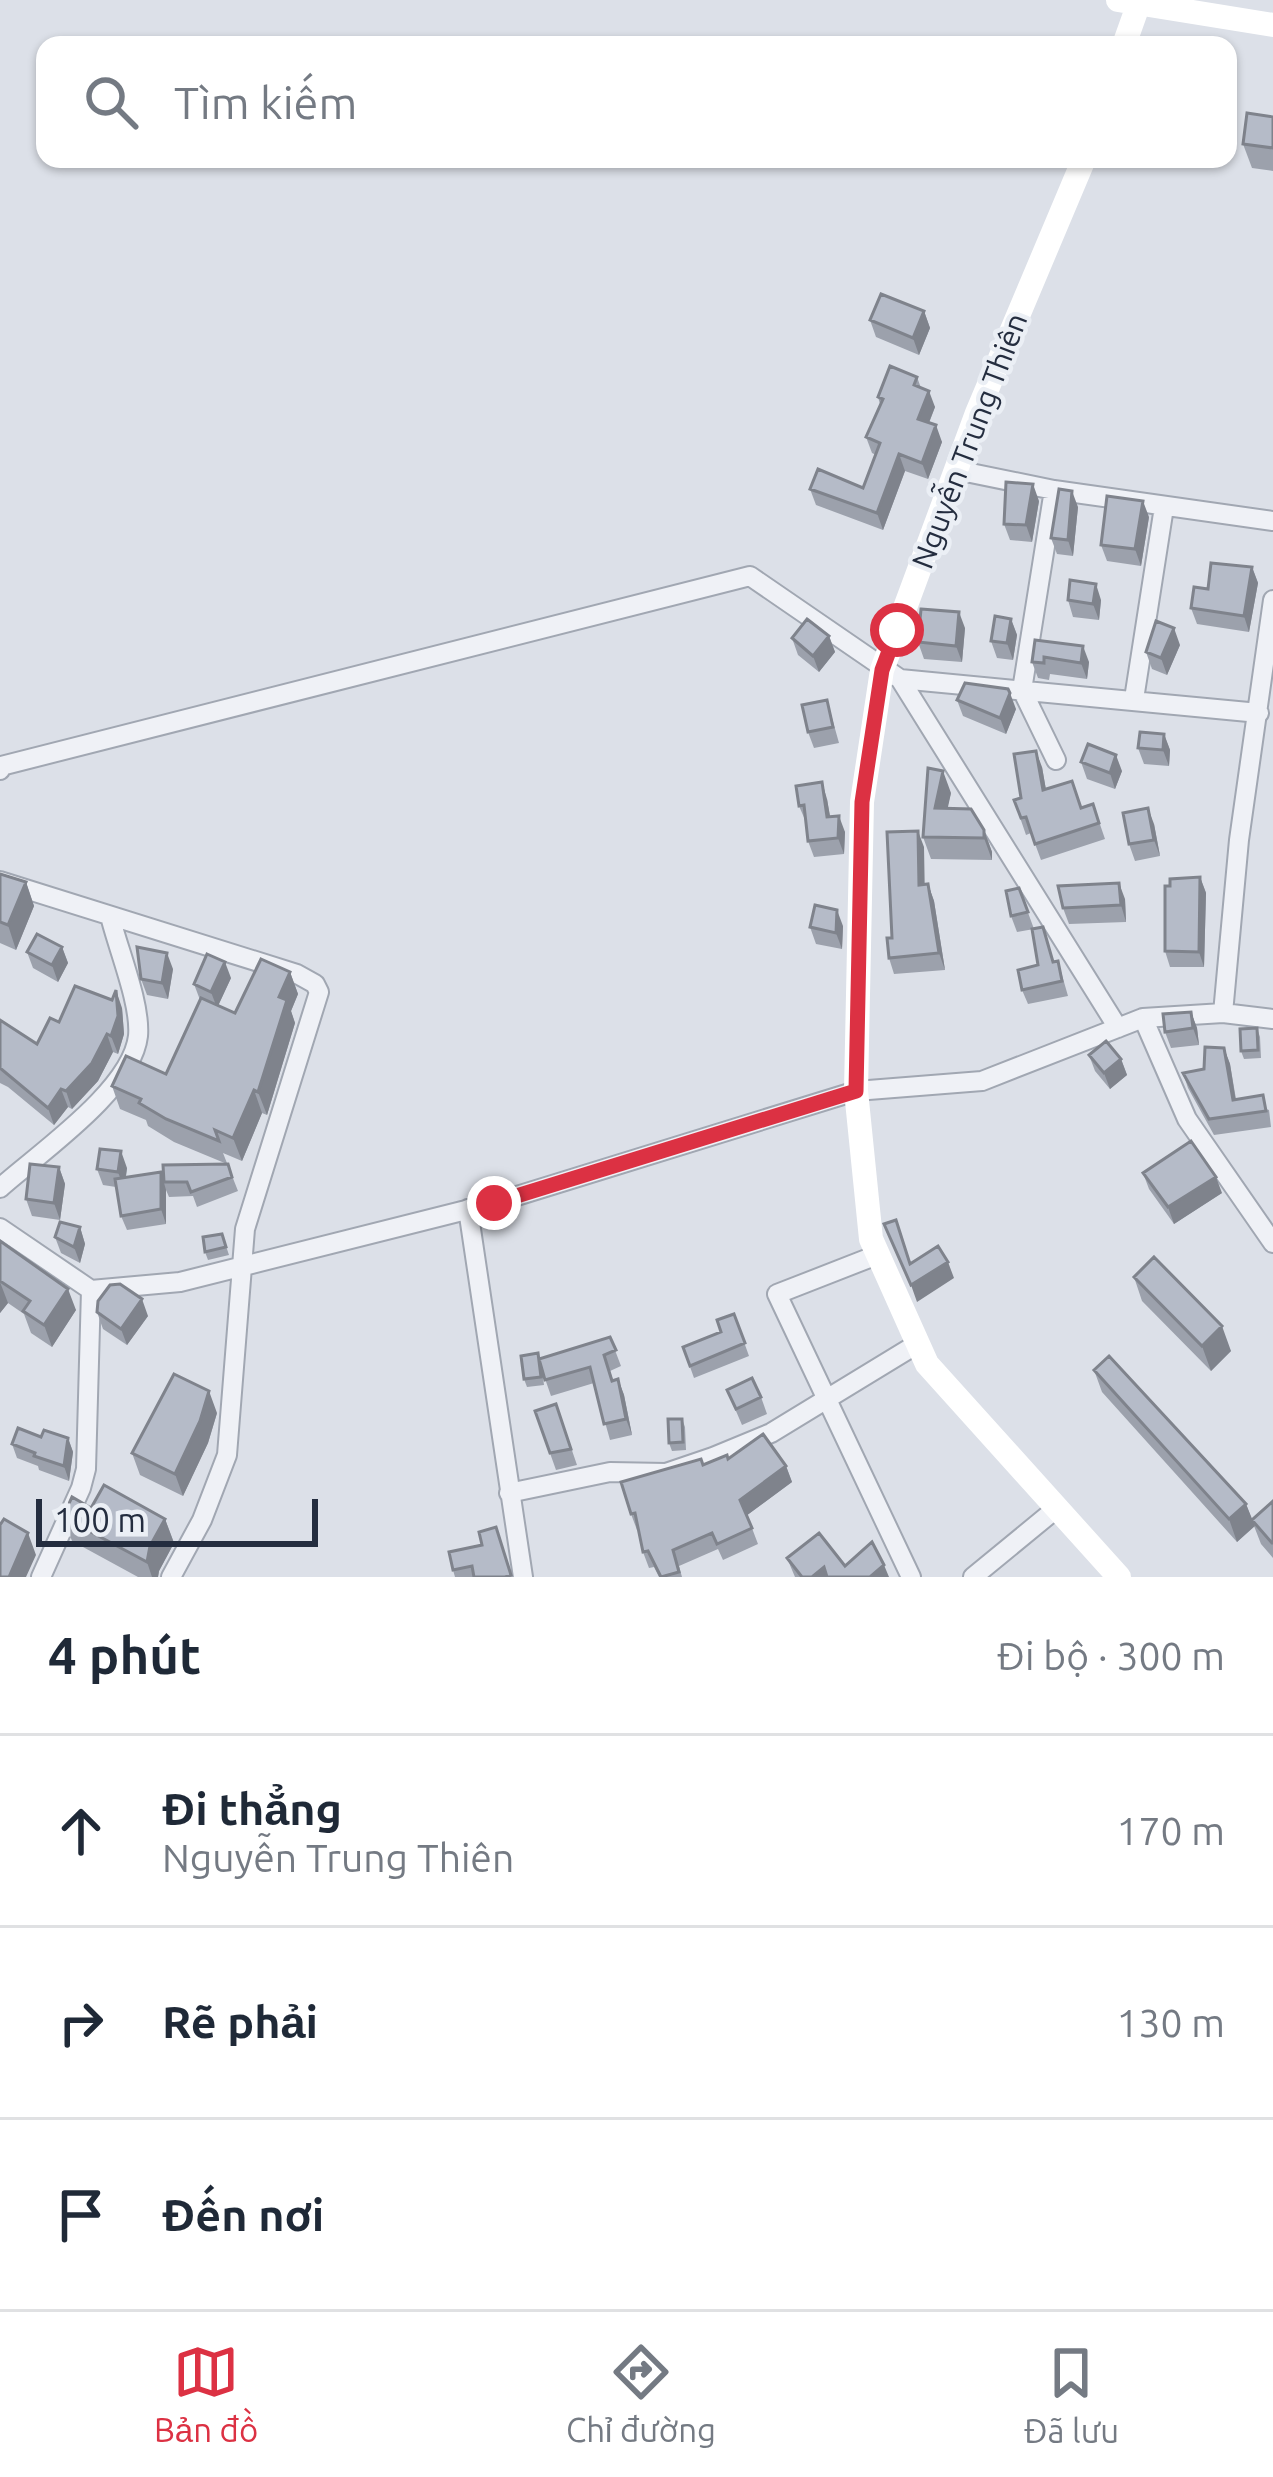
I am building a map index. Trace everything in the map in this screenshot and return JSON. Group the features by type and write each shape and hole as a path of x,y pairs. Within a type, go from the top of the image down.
{"street":[{"path":"1126,36 1132,1 1273,25"},
{"name":"Nguyễn Trung Thiên","path":"1080,168 956,470 891,674 862,802 856,1091 871,1240 926,1364 1119,1577"},
{"path":"956,470 1054,490 1273,521"},
{"path":"1054,490 1022,690 1056,760"},
{"path":"1134,700 1164,507"},
{"path":"0,766 750,576 891,674 1118,1028"},
{"path":"1222,1013 1239,840 1273,600"},
{"path":"891,674 1259,713"},
{"path":"0,881 297,974 315,984 319,992 245,1229 227,1455 202,1520 171,1577"},
{"path":"0,1188 113,1085 130,1061 138,1030 110,916"},
{"path":"0,1228 92,1290 180,1282 469,1209 856,1091 982,1081 1143,1018 1222,1013 1273,1019"},
{"path":"1143,1018 1187,1119 1273,1243"},
{"path":"469,1209 524,1577"},
{"path":"877,1255 777,1294 911,1577"},
{"path":"41,1577 86,1469 92,1290"},
{"path":"509,1493 610,1472 666,1473 771,1433 917,1344"},
{"path":"973,1577 1057,1508"}],"building":[{"path":"1247,113 1273,117 1273,148 1243,144"},
{"path":"881,294 924,311 913,338 870,320"},
{"path":"890,366 917,377 914,385 929,391 918,419 936,425 922,463 899,454 877,513 810,489 818,469 863,488 880,443 866,437 883,399 878,397"},
{"path":"1006,482 1033,484 1026,525 1004,524"},
{"path":"1059,489 1072,491 1068,540 1051,538"},
{"path":"1107,496 1143,501 1135,549 1101,545"},
{"path":"1211,563 1252,567 1244,616 1191,608 1194,587 1208,589"},
{"path":"1070,580 1096,584 1093,604 1068,600"},
{"path":"921,609 959,612 956,646 918,642"},
{"path":"995,616 1011,619 1007,643 991,641"},
{"path":"807,619 829,636 813,656 792,638"},
{"path":"1156,621 1174,628 1161,658 1146,652"},
{"path":"1035,640 1083,646 1081,663 1044,657 1044,663 1032,662"},
{"path":"965,683 1008,689 1000,718 957,700"},
{"path":"827,700 833,727 808,732 802,705"},
{"path":"1140,732 1164,734 1163,750 1138,748"},
{"path":"1088,744 1116,755 1110,773 1081,762"},
{"path":"1036,751 1043,790 1072,781 1081,808 1093,804 1099,823 1035,844 1014,800 1021,798 1014,754"},
{"path":"928,768 943,771 935,808 971,809 984,838 923,837"},
{"path":"822,782 827,817 839,816 838,838 808,841 804,805 799,806 796,786"},
{"path":"1148,808 1154,840 1129,844 1123,813"},
{"path":"918,831 919,885 928,884 939,953 889,958 887,832"},
{"path":"0,874 26,882 8,925 0,922"},
{"path":"1200,877 1199,952 1165,951 1165,886 1170,886 1170,879"},
{"path":"1119,883 1121,905 1063,908 1058,886"},
{"path":"1019,888 1028,912 1011,916 1006,891"},
{"path":"815,905 837,910 836,933 810,927"},
{"path":"1043,927 1062,981 1022,990 1018,970 1038,965 1032,929"},
{"path":"37,934 62,947 52,965 27,952"},
{"path":"137,947 167,953 162,983 141,979"},
{"path":"207,954 225,962 211,992 194,984"},
{"path":"261,959 290,972 279,997 287,1000 258,1092 254,1090 233,1138 215,1130 219,1141 166,1119 139,1103 141,1099 112,1086 126,1056 166,1074 201,998 235,1013"},
{"path":"75,986 112,1000 116,990 118,1016 92,1063 66,1091 61,1089 48,1108 0,1068 0,1020 37,1044 50,1018 59,1022"},
{"path":"1191,1012 1193,1028 1165,1032 1163,1014"},
{"path":"1257,1028 1258,1050 1241,1051 1240,1029"},
{"path":"1106,1041 1121,1059 1104,1073 1089,1055"},
{"path":"1205,1047 1224,1048 1233,1100 1263,1095 1266,1111 1209,1119 1183,1073 1204,1069"},
{"path":"1191,1141 1216,1177 1168,1207 1143,1173"},
{"path":"100,1149 121,1151 118,1172 97,1169"},
{"path":"30,1164 59,1167 54,1203 26,1199"},
{"path":"228,1164 232,1177 191,1192 187,1182 164,1182 163,1165"},
{"path":"161,1172 161,1209 121,1216 115,1179"},
{"path":"896,1220 910,1264 938,1246 948,1262 911,1285 884,1224"},
{"path":"60,1222 80,1227 74,1247 55,1237"},
{"path":"222,1234 226,1247 205,1252 203,1237"},
{"path":"0,1241 68,1289 44,1325 23,1311 30,1301 0,1281"},
{"path":"1154,1257 1222,1326 1202,1346 1134,1277"},
{"path":"120,1284 142,1299 121,1329 97,1312 98,1301 110,1285"},
{"path":"734,1314 745,1343 690,1366 683,1347 721,1332 717,1320"},
{"path":"610,1337 616,1350 604,1355 612,1381 618,1379 626,1419 604,1424 590,1367 545,1380 539,1359"},
{"path":"538,1353 541,1377 524,1379 521,1356"},
{"path":"1109,1356 1246,1504 1229,1519 1094,1370"},
{"path":"174,1374 209,1391 175,1474 132,1453"},
{"path":"752,1378 761,1397 736,1409 727,1390"},
{"path":"556,1404 571,1449 550,1453 535,1411"},
{"path":"668,1419 682,1419 683,1442 669,1443"},
{"path":"18,1428 41,1437 44,1430 68,1438 64,1466 12,1444"},
{"path":"763,1434 786,1466 740,1500 752,1528 717,1544 712,1533 673,1550 679,1572 661,1577 648,1551 643,1552 635,1513 631,1514 621,1482 701,1459 703,1465 727,1455 728,1459"},
{"path":"104,1485 165,1519 147,1562 63,1517 72,1497 91,1508"},
{"path":"1273,1501 1273,1543 1272,1543 1252,1520"},
{"path":"4,1519 28,1533 9,1577 0,1577"},
{"path":"496,1527 511,1575 474,1577 472,1566 453,1570 449,1552 482,1545 479,1532"},
{"path":"819,1533 845,1566 872,1542 884,1565 870,1577 827,1577 824,1567 812,1577 802,1577 787,1558"}],"route":[{"path":"494,1203 856,1091 862,802 882,670 897,630"}]}
